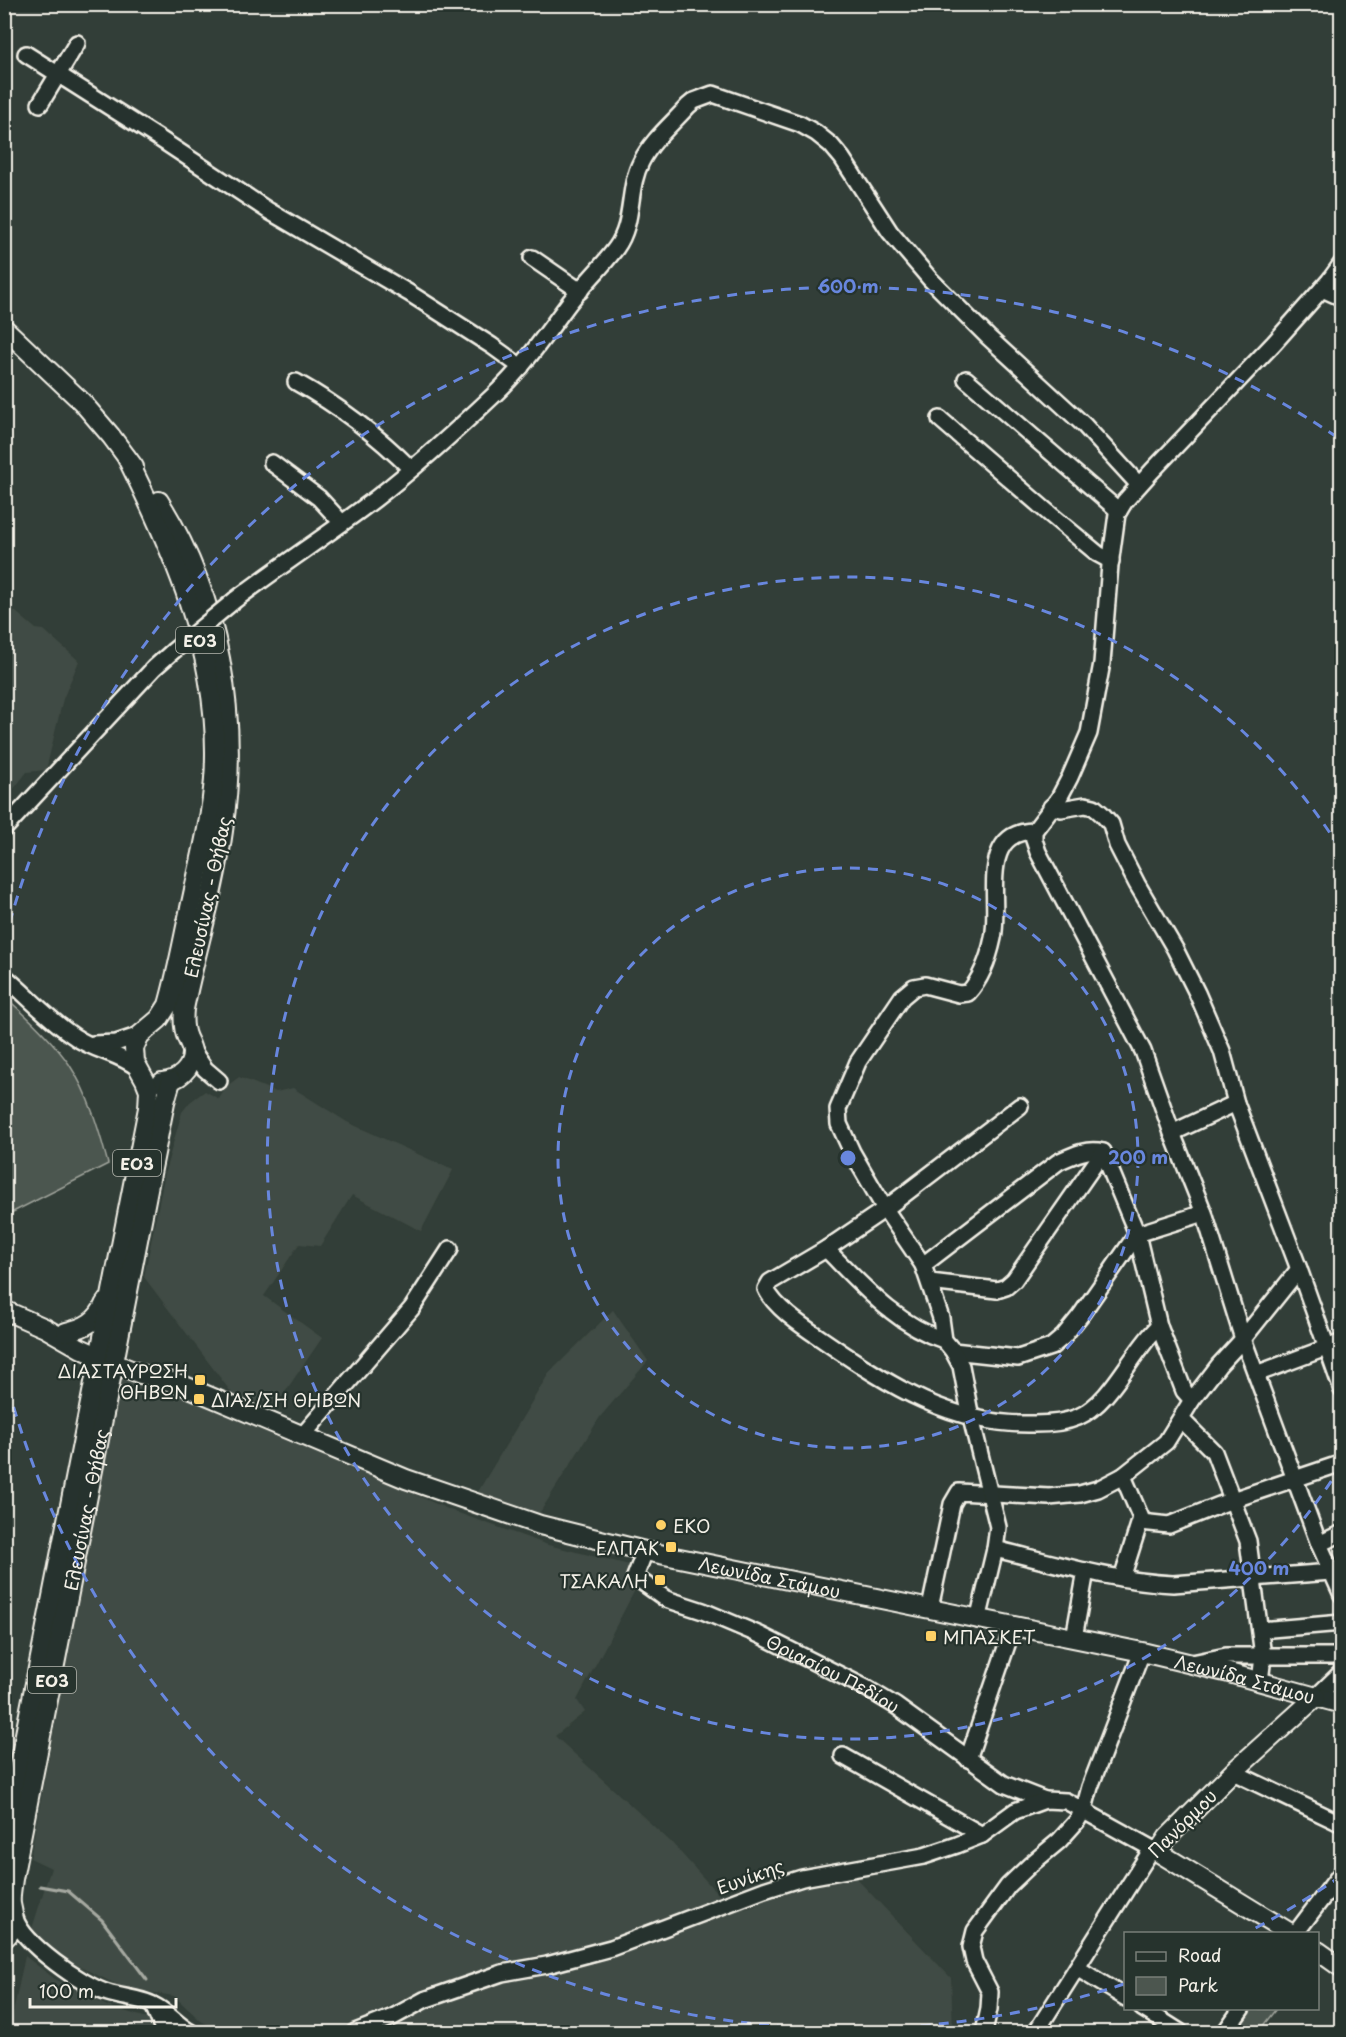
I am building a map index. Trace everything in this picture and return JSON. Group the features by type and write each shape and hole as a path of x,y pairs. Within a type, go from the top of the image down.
{"main road":[{"name":"Ελευσίνας - Θήβας","path":"4,328 82,402 127,458 162,506 191,561 214,627 225,698 228,754 226,812 184,1009 189,1043 189,1066 175,1079 107,1354 4,1841"},
{"name":"Ελευσίνας - Θήβας","path":"4,1940 12,1931 10,1907 13,1879 100,1430 114,1281 149,1099 149,1090 133,1055 136,1041 163,1014 170,997 214,787 215,735 208,679 192,609 158,522 127,458"},
{"path":"146,1030 171,1025 180,1029 189,1043"},
{"path":"140,1071 156,1081 175,1079"},
{"name":"ΕΟ3","path":"66,1332 89,1325 98,1317 114,1281"},
{"path":"4,1310 107,1354"},
{"path":"45,1328 66,1332 107,1354"},
{"name":"Λεωνίδα Στάμου","path":"107,1354 151,1377 180,1384 405,1479 540,1525 645,1551 930,1608 1013,1628 1142,1652 1341,1704"},
{"name":"Λεωνίδα Στάμου","path":"107,1354 161,1372 180,1384"},
{"name":"ΕΟ3","path":"100,1430 113,1399 122,1386 132,1380 151,1377"},
{"name":"Πανόρμου","path":"1157,1849 1233,1772 1316,1697"},
{"path":"1157,1849 1299,1932"},
{"path":"1319,1941 1341,1957"},
{"path":"1319,1952 1341,1968"}],"street":[{"path":"40,104 76,43"},
{"path":"26,54 269,211 409,293 521,367"},
{"path":"4,829 153,668 235,600 342,523 411,469 495,394 542,342 617,247 628,223 640,163 651,145 694,101 713,94 800,124 831,145 890,232 930,279 1084,425 1139,486"},
{"path":"532,258 580,291"},
{"path":"1341,263 1322,289 1139,486 1119,511 1111,561 1102,663 1089,733 1070,777 1034,831 1038,852 1143,1051 1172,1133 1204,1212 1243,1339 1319,1544 1341,1595"},
{"path":"1322,289 1341,298"},
{"path":"966,380 1119,511"},
{"path":"296,382 324,398 376,435 411,469"},
{"path":"940,418 1051,515 1098,554 1111,561"},
{"path":"272,464 319,498 342,523"},
{"path":"1051,807 1061,809 1085,805 1094,807 1111,824 1118,845 1137,884 1197,993 1222,1051 1236,1103 1299,1269 1341,1390"},
{"path":"978,1620 995,1550 998,1527 988,1493 961,1366 949,1345 923,1264 885,1209 852,1152 839,1124 838,1109 858,1062 902,997 914,987 925,985 959,994 968,993 975,985 993,938 996,860 1002,845 1013,835 1022,831 1034,831"},
{"path":"4,976 61,1026 85,1043 123,1058 140,1071"},
{"path":"85,1043 116,1043 146,1030"},
{"path":"175,1079 201,1076 219,1081 205,1069 189,1043"},
{"path":"1172,1133 1236,1103"},
{"path":"1020,1106 885,1209 826,1249 770,1282 766,1289 770,1299 811,1332 872,1373 935,1407 971,1418 1018,1425 1054,1424 1077,1418 1098,1403 1159,1326"},
{"path":"923,1264 1058,1162 1079,1152 1095,1150 1103,1152"},
{"path":"1103,1152 1137,1234 1159,1326 1184,1391 1192,1400"},
{"path":"930,1282 997,1290 1006,1287 1014,1280 1103,1152"},
{"path":"826,1249 864,1288 896,1316 926,1334 949,1345 1018,1358 1051,1347 1063,1337 1137,1234 1204,1212"},
{"path":"303,1435 412,1308 450,1249"},
{"path":"930,1608 955,1496 963,1491 1049,1497 1080,1494 1098,1489 1123,1476 1166,1442 1192,1400 1299,1269"},
{"path":"1256,1374 1341,1342"},
{"path":"1181,1419 1214,1452 1248,1541 1263,1656 1260,1682"},
{"path":"1141,1522 1169,1525 1295,1478 1340,1468"},
{"path":"1122,1578 1141,1522 1140,1512 1123,1476"},
{"path":"1319,1544 1341,1533"},
{"path":"995,1550 1122,1578 1173,1584 1330,1572"},
{"name":"Θριασίου Πεδίου","path":"645,1551 635,1577 654,1592 672,1602 703,1611 760,1635 866,1688 1004,1784 1045,1800"},
{"path":"1074,1638 1086,1571"},
{"path":"1260,1630 1341,1623"},
{"path":"968,1759 1013,1628"},
{"path":"984,2032 990,1992 974,1961 971,1947 975,1931 1008,1887 1059,1841 1077,1821 1084,1809 1089,1787 1142,1652"},
{"path":"1190,1664 1226,1656 1341,1656"},
{"path":"1316,1697 1341,1672"},
{"path":"843,1756 982,1835"},
{"path":"1233,1772 1341,1824"},
{"name":"Ευνίκης","path":"355,2032 393,2017 424,2000 502,1973 547,1965 611,1948 764,1890 802,1878 924,1856 982,1835 1015,1811 1045,1800 1066,1801 1157,1849"},
{"name":"Πανόρμου","path":"1036,2032 1157,1849"},
{"path":"1299,1932 1341,1872"},
{"path":"10,1907 23,1933 68,1972 97,1988 153,2005 190,2032"},
{"path":"4,1940 19,1942 48,1956"},
{"path":"1077,1968 1124,1997"},
{"path":"153,2005 164,2032"},
{"path":"1145,2010 1180,2032"},
{"path":"1225,2032 1241,2010"}],"shaded area":[{"path":"10,607 36,629 44,630 79,661 63,699 46,770 27,772 5,800 4,611"},
{"path":"239,1077 276,1092 293,1088 347,1122 453,1170 421,1231 352,1195 320,1246 299,1244 264,1296 322,1338 280,1399 240,1404 144,1277 166,1168 182,1112 190,1102 205,1091 219,1099 227,1086"},
{"path":"613,1310 648,1361 600,1417 537,1517 476,1495 549,1373"},
{"path":"120,1371 355,1468 450,1510 548,1545 646,1569 577,1700 585,1712 555,1736 672,1843 725,1902 612,1939 514,1962 424,1989 359,2021 317,2032 222,2032 201,2021 174,1996 124,1988 74,1964 31,1932 51,1868 30,1858"},
{"path":"854,1876 951,1978 953,2032 378,2032 435,2001 653,1942 738,1907 745,1909 755,1906 759,1899 801,1884 805,1887 820,1885 822,1881"},
{"path":"25,1956 55,1979 107,2006 154,2020 159,2032 9,2032"}],"green space":[{"path":"5,997 39,1029 69,1064 88,1100 108,1164 5,1216"},
{"path":"1249,2010 1275,2010 1258,2032 1233,2032"}],"waterway":[{"path":"40,1886 68,1891 102,1920 147,1980"}],"place":[{"name":"ΔΙΑΣΤΑΥΡΩΣΗ ΘΗΒΩΝ","path":"200,1380"},
{"name":"ΔΙΑΣ/ΣΗ ΘΗΒΩΝ","path":"199,1399"},
{"name":"EKO","path":"661,1525"},
{"name":"ΕΛΠΑΚ","path":"671,1547"},
{"name":"ΤΣΑΚΑΛΗ","path":"660,1580"},
{"name":"ΜΠΑΣΚΕΤ","path":"931,1636"}]}
